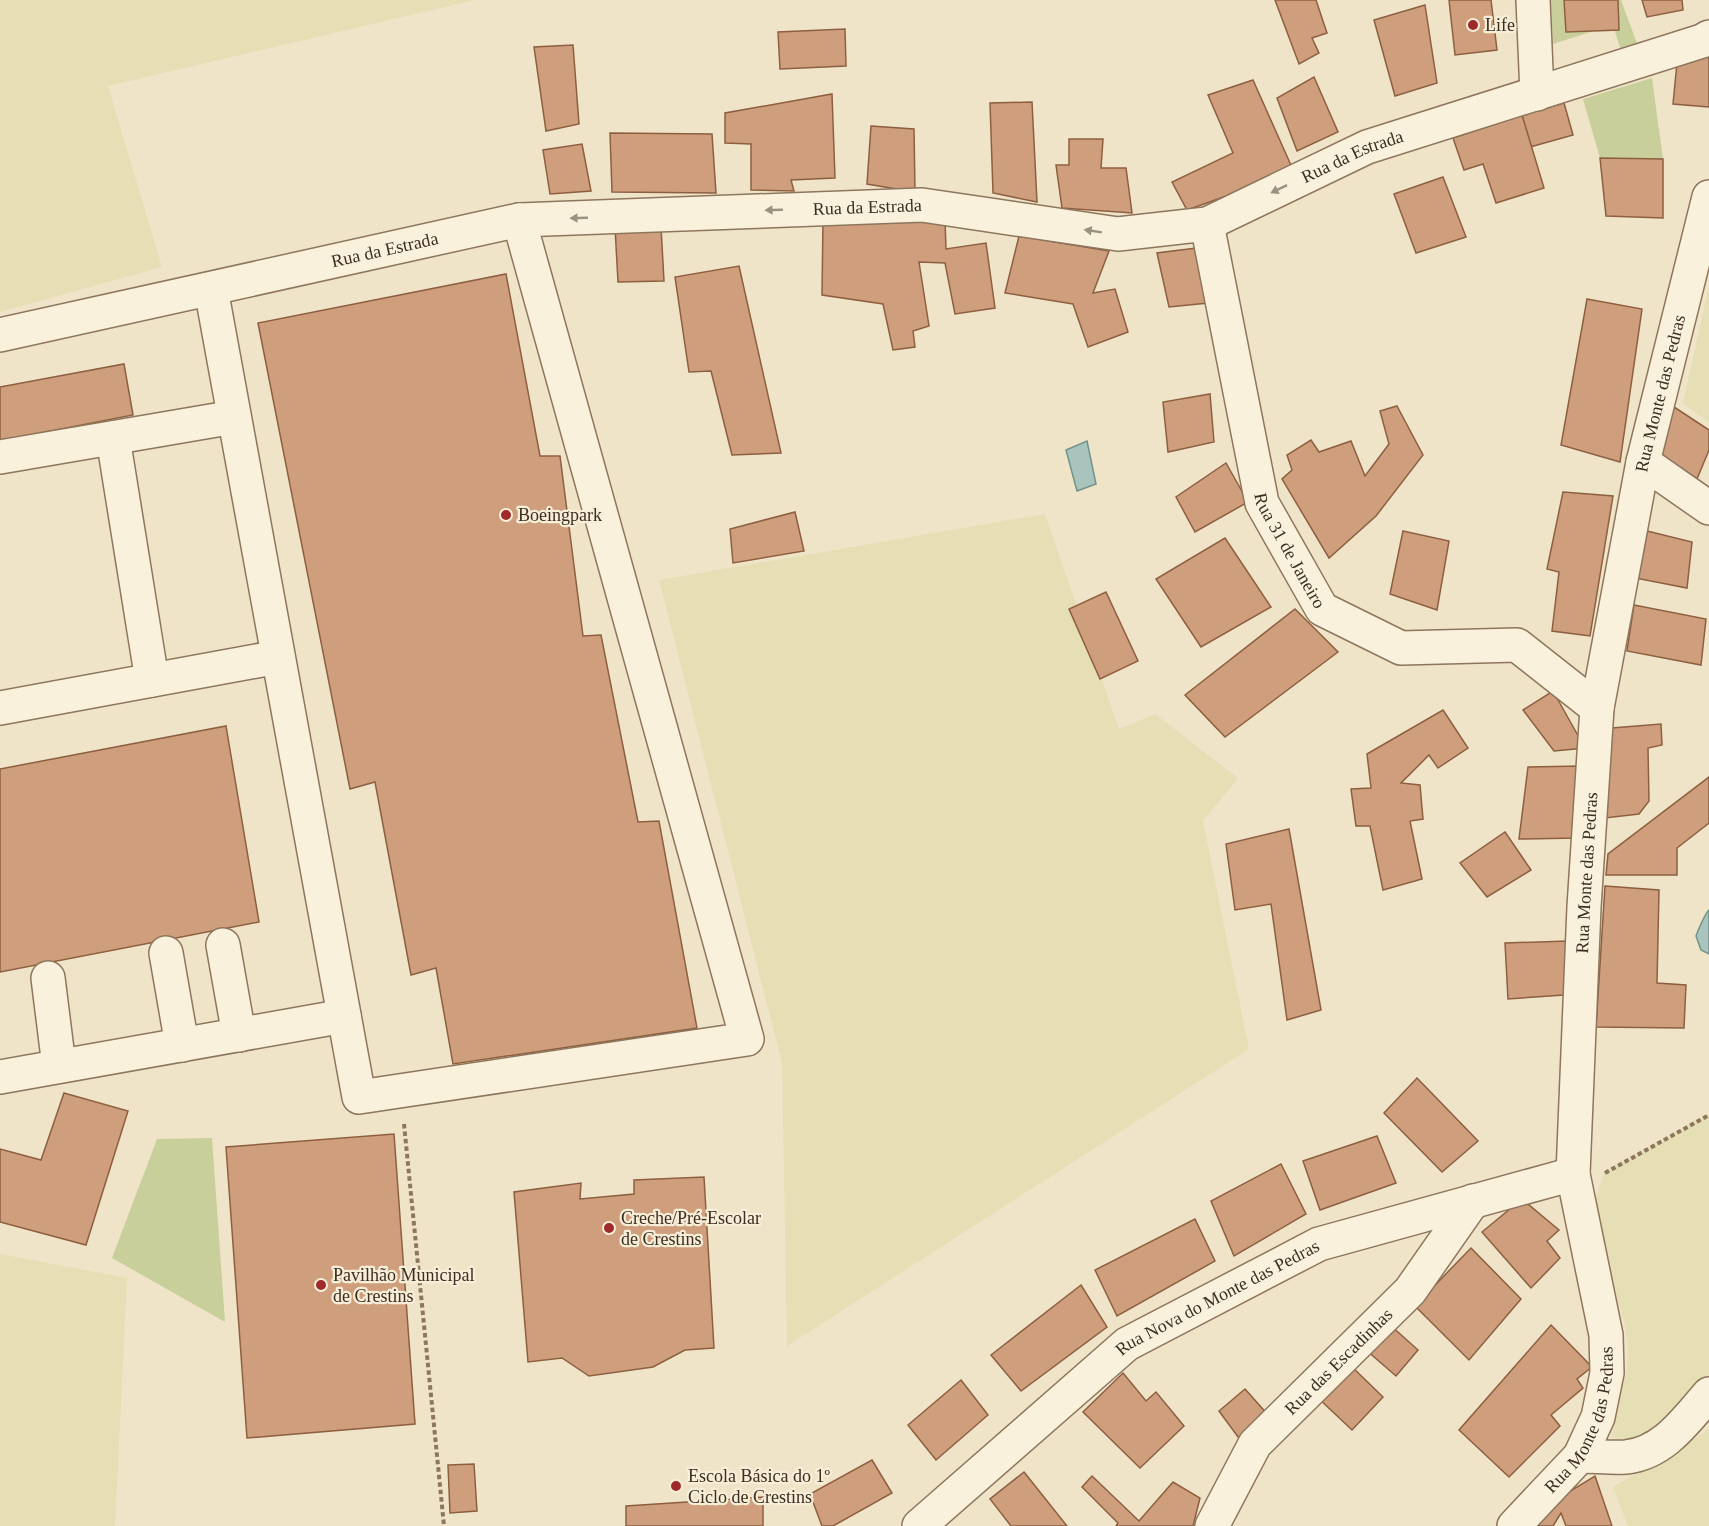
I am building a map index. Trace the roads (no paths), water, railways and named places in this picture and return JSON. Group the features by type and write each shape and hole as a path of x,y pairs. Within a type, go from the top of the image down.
{"street":[{"path":"1533,0 1537,93"},
{"name":"Rua da Estrada","path":"0,335 519,220 921,205 1118,234 1207,224 1366,147 1709,37"},
{"name":"Rua Monte das Pedras","path":"1514,1526 1580,1456 1598,1417 1607,1373 1606,1335 1574,1182 1584,907 1597,708 1642,462 1709,197"},
{"path":"211,289 358,1097 747,1039 519,220"},
{"name":"Rua 31 de Janeiro","path":"1207,224 1262,504 1322,609 1401,648 1517,645 1597,708"},
{"path":"0,457 234,417"},
{"path":"113,438 152,680"},
{"path":"1642,462 1709,508"},
{"path":"0,708 278,657"},
{"path":"223,945 239,1035"},
{"path":"166,953 182,1045"},
{"path":"48,978 59,1066"},
{"path":"0,1077 344,1016"},
{"name":"Rua Nova do Monte das Pedras","path":"919,1526 1127,1344 1318,1244 1473,1201 1574,1182"},
{"name":"Rua das Escadinhas","path":"1212,1526 1255,1444 1410,1291 1473,1201"},
{"path":"1580,1456 1627,1457 1651,1450 1672,1436 1709,1394"}],"water":[{"path":"1087,441 1096,484 1077,491 1066,450"},
{"path":"1709,910 1709,954 1701,950 1696,936"}],"place":[{"name":"Life","path":"1473,25"},
{"name":"Boeingpark","path":"506,515"},
{"name":"Creche/Pré-Escolar de Crestins","path":"609,1228"},
{"name":"Pavilhão Municipal de Crestins","path":"321,1285"},
{"name":"Escola Básica do 1º Ciclo de Crestins","path":"676,1486"}]}
